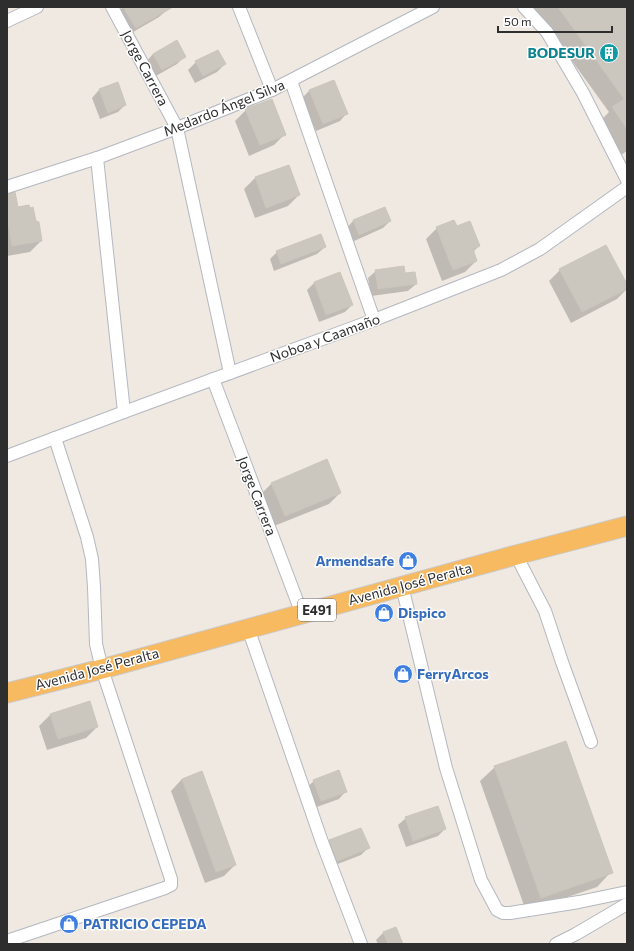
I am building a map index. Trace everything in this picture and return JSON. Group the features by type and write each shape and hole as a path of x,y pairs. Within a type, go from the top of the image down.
{"highway":[{"name":"Avenida José Peralta","path":"7,693 102,669 402,586 627,526"}],"street":[{"path":"7,21 36,7"},
{"name":"Jorge Carrera","path":"112,7 177,128 230,373"},
{"path":"239,7 272,90"},
{"name":"Medardo Ángel Silva","path":"7,188 97,158 272,90 432,7"},
{"path":"524,7 547,32 583,93 627,180"},
{"path":"291,81 374,320"},
{"path":"97,158 124,412"},
{"name":"Noboa y Caamaño","path":"7,456 374,320 494,273 540,249 627,187"},
{"name":"Jorge Carrera","path":"212,379 302,614"},
{"path":"7,941 158,891 171,885 171,879 102,669 96,644 92,559 87,537 55,438"},
{"path":"516,555 545,611 591,742"},
{"path":"402,586 446,768 481,880 497,910 503,913 510,913 579,902 627,892"},
{"path":"248,628 322,842 361,944"},
{"path":"556,944 578,939 627,904"}],"building":[{"path":"123,7 173,7 136,28"},
{"name":"BODESUR","path":"558,7 627,7 627,129 612,107 624,99"},
{"path":"177,40 186,57 162,70 153,54"},
{"path":"218,50 226,64 203,76 195,61"},
{"path":"334,80 348,114 323,124 309,90"},
{"path":"118,82 126,105 108,113 99,89"},
{"path":"272,99 286,135 260,145 245,109"},
{"path":"289,165 300,195 266,208 255,177"},
{"path":"15,192 18,207 29,205 30,208 33,207 36,221 39,222 42,241 12,246 7,217 7,194"},
{"path":"385,207 391,221 359,235 353,220"},
{"path":"454,220 457,226 470,221 480,246 473,249 477,261 453,270 436,227"},
{"path":"321,234 326,247 281,264 276,251"},
{"path":"606,245 627,284 627,289 582,312 559,269"},
{"path":"404,266 405,273 415,272 417,284 378,289 375,270"},
{"path":"340,272 353,305 326,315 314,282"},
{"path":"327,459 341,493 285,516 271,483"},
{"path":"90,701 98,727 58,739 50,714"},
{"path":"566,741 613,873 541,898 494,766"},
{"path":"339,770 347,792 321,801 313,780"},
{"path":"202,771 236,865 216,872 182,779"},
{"path":"438,806 446,829 413,841 405,817"},
{"path":"361,828 370,848 337,861 329,840"},
{"path":"396,927 403,944 388,944 383,932"}],"place":[{"name":"BODESUR","path":"609,53"},
{"name":"Armendsafe","path":"408,561"},
{"name":"Dispico","path":"384,613"},
{"name":"FerryArcos","path":"403,674"},
{"name":"PATRICIO CEPEDA","path":"69,924"}]}
